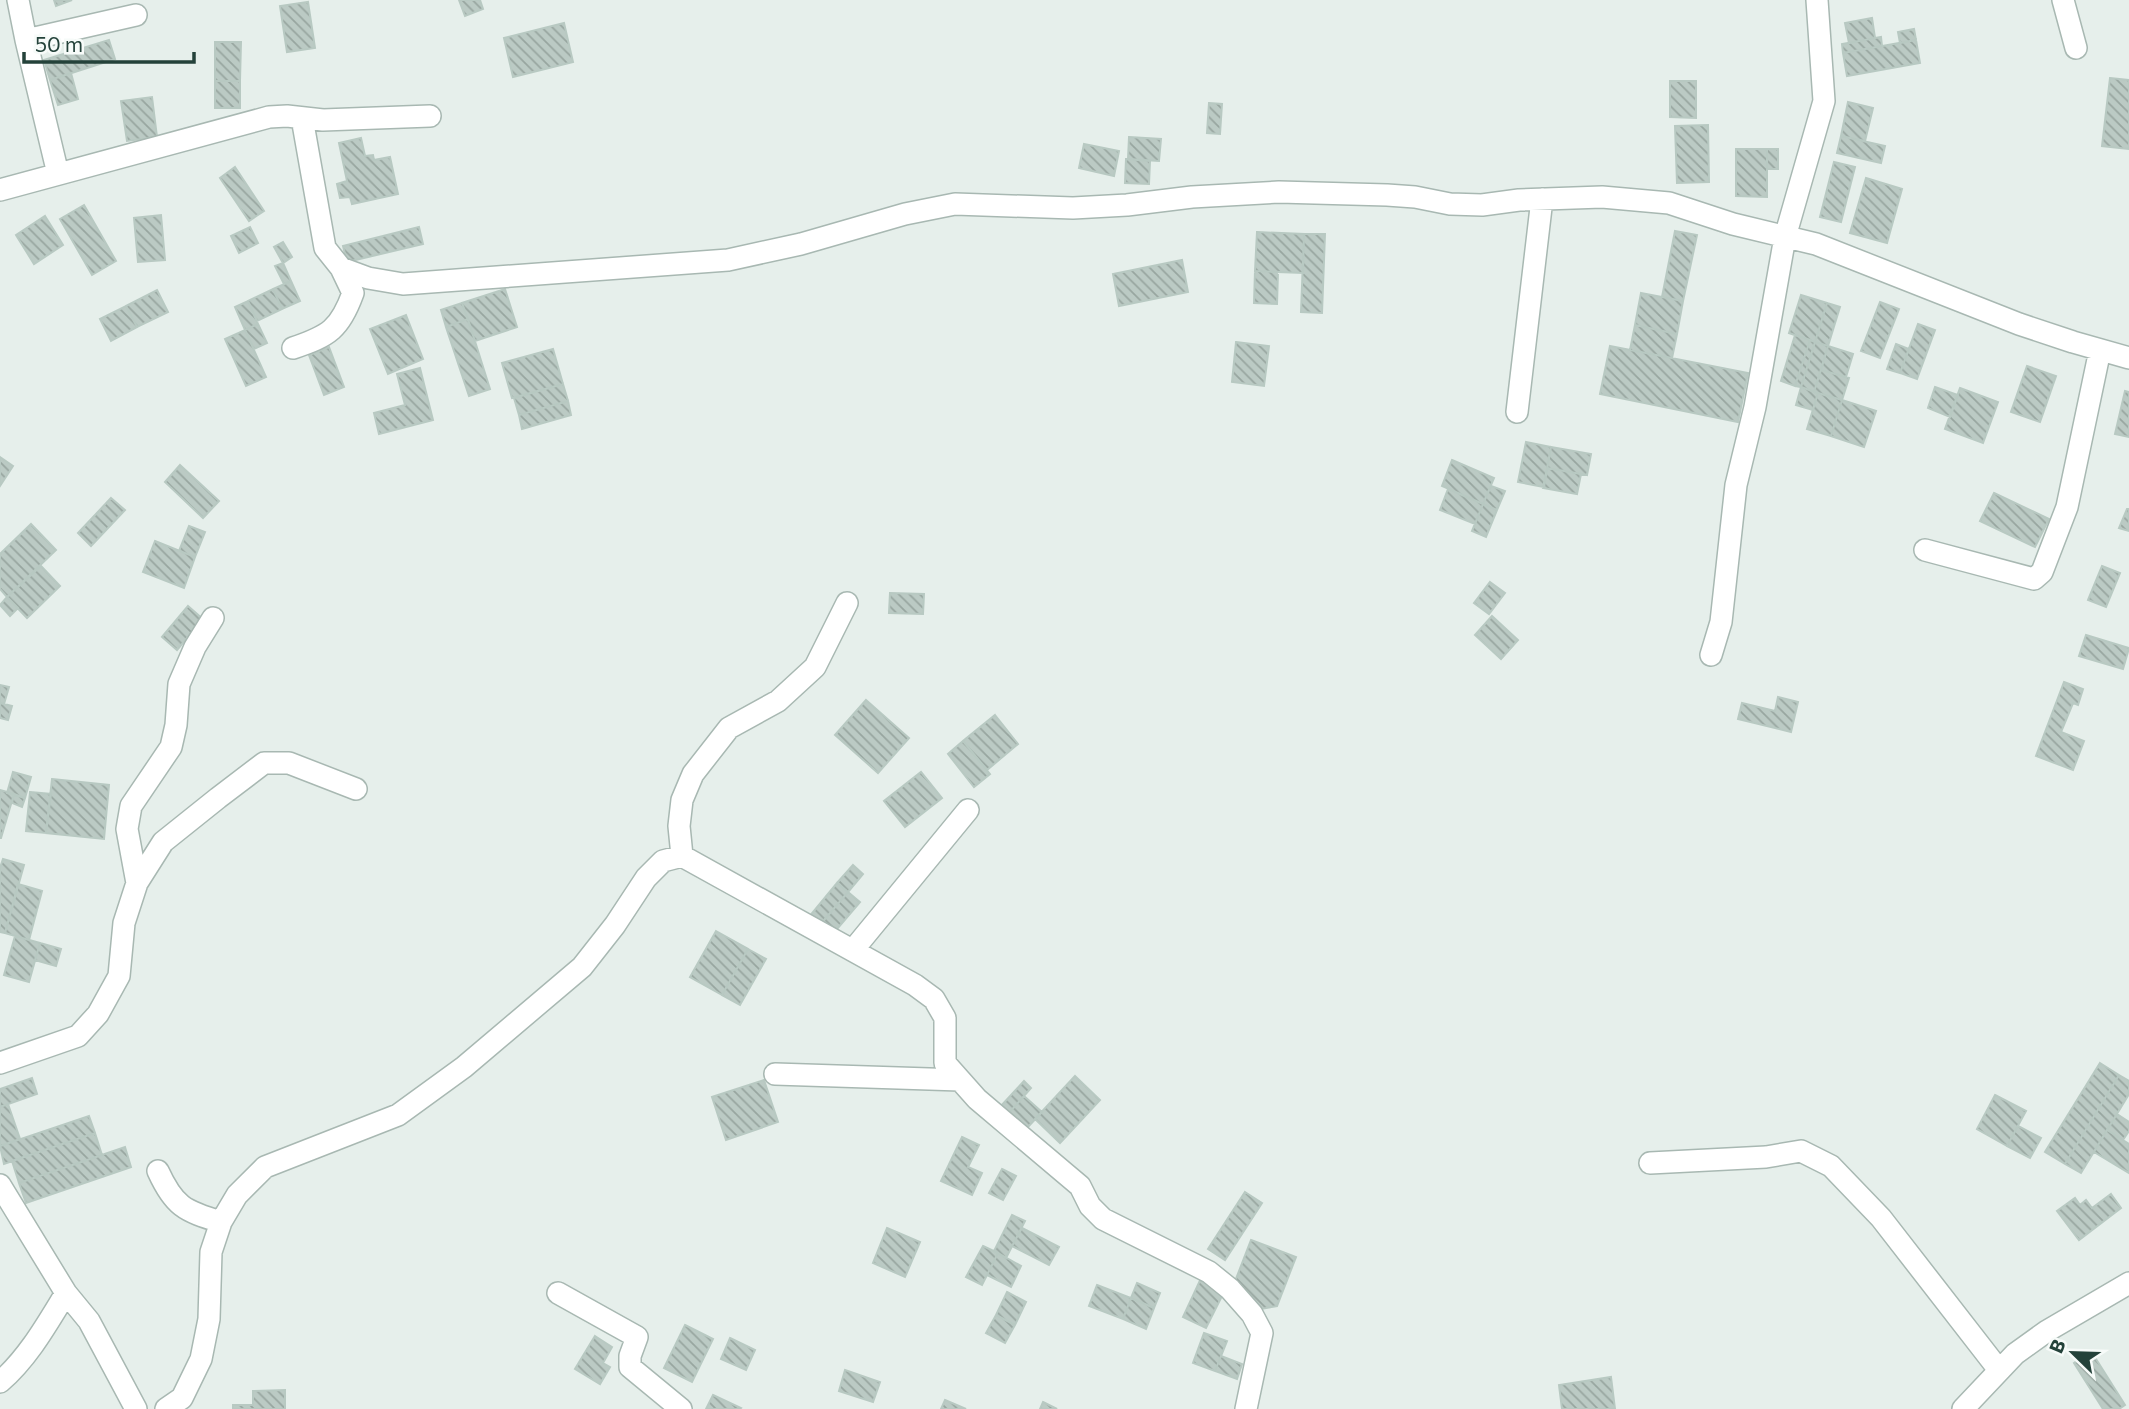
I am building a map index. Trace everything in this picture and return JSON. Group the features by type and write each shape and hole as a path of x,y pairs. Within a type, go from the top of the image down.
{"street":[{"path":"18,0 58,174"},
{"path":"1711,654 1721,622 1736,485 1755,407 1785,237 1824,101 1817,0"},
{"path":"2063,0 2076,48"},
{"path":"26,40 136,15"},
{"path":"0,190 269,117 323,120 430,116"},
{"path":"293,348 320,339 344,317 353,293 341,268 326,248 302,118"},
{"path":"341,268 368,278 404,284 728,260 801,244 905,214 955,204 1073,208 1279,192 1387,195 1450,204 1482,205 1602,197 1669,204 1733,224 1816,244 2019,324 2129,358"},
{"path":"1517,412 1542,199"},
{"path":"1925,550 2038,578 2067,507 2100,350"},
{"path":"682,856 679,827 682,800 693,774 729,728 778,701 815,667 847,603"},
{"path":"137,883 127,829 131,806 171,747 176,725 179,684 195,646 214,618"},
{"path":"0,1063 78,1036 99,1013 118,976 124,923 137,883 163,842 264,762 289,762 356,789"},
{"path":"853,950 968,810"},
{"path":"166,1409 182,1398 201,1359 209,1319 211,1252 221,1222 237,1195 265,1167 398,1115 464,1067 582,967 615,925 646,878 663,861 682,856 915,985 934,999 944,1018 945,1063 978,1099 1080,1186 1090,1206 1103,1219 1209,1272 1230,1289 1252,1314 1262,1333 1247,1409"},
{"path":"775,1074 960,1080"},
{"path":"1650,1163 1766,1157 1801,1152 1831,1166 1881,1218 1999,1370"},
{"path":"158,1171 169,1195 194,1214 221,1222"},
{"path":"0,1185 66,1293 89,1321 136,1409"},
{"path":"1963,1409 2015,1354 2047,1331 2129,1283"},
{"path":"0,1382 36,1341 66,1293"},
{"path":"558,1293 637,1336 630,1356 630,1367 681,1409"}],"building":[{"path":"54,0 72,0 56,6"},
{"path":"459,0 480,0 483,9 465,16"},
{"path":"308,2 315,48 287,52 280,6"},
{"path":"1872,18 1875,38 1849,43 1845,23"},
{"path":"564,23 573,62 513,77 504,38"},
{"path":"1914,29 1916,40 1900,43 1898,32"},
{"path":"1881,37 1882,46 1843,53 1842,44"},
{"path":"109,40 115,59 50,80 44,60"},
{"path":"1916,40 1920,63 1847,76 1843,53"},
{"path":"215,42 241,42 240,81 215,81"},
{"path":"71,73 78,99 58,105 50,80"},
{"path":"2110,78 2129,80 2129,149 2102,146"},
{"path":"215,81 240,81 240,108 215,108"},
{"path":"1670,81 1696,81 1696,118 1670,117"},
{"path":"152,97 157,137 127,141 121,101"},
{"path":"1848,102 1873,108 1865,141 1841,136"},
{"path":"1209,103 1222,104 1220,134 1207,133"},
{"path":"1708,125 1709,182 1677,183 1675,126"},
{"path":"1841,136 1885,146 1881,163 1837,153"},
{"path":"1129,137 1161,139 1159,161 1128,159"},
{"path":"361,138 365,156 373,155 374,160 390,157 398,194 352,204 350,197 340,198 337,184 347,181 339,143"},
{"path":"1084,144 1119,151 1114,176 1079,168"},
{"path":"1736,149 1767,149 1767,197 1736,196"},
{"path":"1767,149 1778,149 1778,169 1767,169"},
{"path":"1126,159 1150,161 1149,184 1125,183"},
{"path":"1834,162 1855,167 1841,222 1820,217"},
{"path":"235,167 264,211 249,221 220,178"},
{"path":"1866,178 1902,189 1887,243 1850,233"},
{"path":"84,205 116,261 92,275 60,219"},
{"path":"161,215 165,260 138,262 134,218"},
{"path":"45,216 63,245 34,264 16,235"},
{"path":"250,227 258,243 239,253 231,236"},
{"path":"419,227 423,244 347,262 343,246"},
{"path":"1675,231 1697,235 1683,301 1662,297"},
{"path":"1257,232 1304,234 1303,273 1255,271"},
{"path":"1304,234 1325,234 1322,313 1301,312"},
{"path":"283,242 292,257 283,263 274,247"},
{"path":"1182,260 1188,292 1119,306 1113,274"},
{"path":"283,263 291,281 284,284 275,266"},
{"path":"1255,271 1278,272 1277,304 1254,303"},
{"path":"291,281 300,301 282,309 273,289"},
{"path":"273,289 282,309 257,321 248,301"},
{"path":"505,289 517,327 475,341 462,303"},
{"path":"157,290 168,312 137,327 126,306"},
{"path":"1641,293 1683,301 1677,334 1635,325"},
{"path":"1801,295 1827,303 1815,342 1789,333"},
{"path":"248,301 258,324 245,330 235,307"},
{"path":"1880,302 1899,309 1880,358 1861,351"},
{"path":"462,303 468,319 446,327 441,310"},
{"path":"1827,303 1840,307 1828,346 1815,342"},
{"path":"126,306 137,327 111,341 100,319"},
{"path":"406,315 423,359 388,374 370,329"},
{"path":"468,319 490,389 469,396 446,327"},
{"path":"258,324 267,343 254,349 245,330"},
{"path":"1918,324 1935,330 1917,379 1900,373"},
{"path":"1635,325 1677,334 1672,358 1630,350"},
{"path":"245,330 266,377 246,386 225,339"},
{"path":"1795,335 1810,340 1795,386 1781,381"},
{"path":"1810,340 1815,342 1801,387 1795,386"},
{"path":"1236,342 1269,346 1264,386 1232,382"},
{"path":"1815,342 1828,346 1814,392 1801,387"},
{"path":"1896,344 1909,349 1900,373 1887,369"},
{"path":"1610,346 1748,373 1738,422 1600,394"},
{"path":"1828,346 1853,354 1846,377 1821,370"},
{"path":"329,347 344,387 324,395 309,355"},
{"path":"553,349 563,384 512,398 502,363"},
{"path":"2027,366 2056,376 2040,422 2011,412"},
{"path":"420,368 433,420 379,434 374,413 405,405 397,374"},
{"path":"1821,370 1849,378 1842,400 1814,392"},
{"path":"563,384 568,401 519,415 514,398"},
{"path":"1801,387 1818,393 1813,410 1796,405"},
{"path":"1935,387 1958,395 1950,417 1928,408"},
{"path":"1960,388 1998,402 1983,443 1945,429"},
{"path":"2125,391 2129,392 2129,437 2115,434"},
{"path":"1818,393 1842,400 1831,436 1807,429"},
{"path":"1842,400 1876,411 1864,447 1831,436"},
{"path":"568,401 571,415 522,429 519,415"},
{"path":"1526,442 1551,447 1544,487 1518,482"},
{"path":"1551,447 1591,454 1587,475 1547,468"},
{"path":"0,457 13,466 0,486"},
{"path":"1452,460 1494,478 1483,504 1442,486"},
{"path":"180,465 219,501 203,518 165,482"},
{"path":"1547,468 1581,474 1577,494 1543,488"},
{"path":"1491,486 1505,491 1497,510 1483,504"},
{"path":"1448,489 1483,504 1475,524 1440,510"},
{"path":"1994,493 2049,519 2035,547 1980,521"},
{"path":"111,498 125,510 91,546 78,533"},
{"path":"1483,504 1497,510 1486,537 1472,531"},
{"path":"2129,509 2129,531 2119,528"},
{"path":"31,524 56,550 7,597 0,589 0,554"},
{"path":"189,526 205,532 195,557 179,551"},
{"path":"155,541 195,557 184,588 143,572"},
{"path":"41,566 60,586 27,618 7,597"},
{"path":"2102,566 2120,573 2106,607 2088,600"},
{"path":"1490,582 1505,593 1489,614 1474,603"},
{"path":"890,593 924,594 923,614 889,613"},
{"path":"7,597 18,608 10,616 0,605"},
{"path":"188,606 203,619 177,650 162,637"},
{"path":"1492,616 1518,640 1501,659 1475,635"},
{"path":"2086,635 2129,648 2123,669 2079,656"},
{"path":"2064,682 2083,689 2078,705 2073,703 2061,732 2084,741 2073,770 2036,756"},
{"path":"0,685 9,687 4,704 0,703"},
{"path":"1778,697 1798,702 1791,732 1738,719 1742,703 1775,711"},
{"path":"866,700 909,738 878,773 835,735"},
{"path":"0,703 12,706 8,720 0,718"},
{"path":"995,715 1018,744 987,770 963,741"},
{"path":"963,741 990,774 974,787 948,754"},
{"path":"13,772 31,777 25,798 7,793"},
{"path":"921,772 942,798 905,827 884,801"},
{"path":"52,779 109,785 104,839 46,833"},
{"path":"0,790 14,794 1,838 0,838"},
{"path":"30,792 51,794 46,833 26,831"},
{"path":"14,794 25,798 22,807 12,803"},
{"path":"3,859 24,865 5,933 0,932 0,868"},
{"path":"853,865 863,874 848,892 837,883"},
{"path":"837,883 848,892 819,926 809,917"},
{"path":"18,884 42,891 29,940 5,933"},
{"path":"848,892 860,902 831,936 819,926"},
{"path":"716,931 748,949 722,995 690,977"},
{"path":"15,936 40,943 29,982 4,975"},
{"path":"40,943 61,949 56,966 35,960"},
{"path":"748,949 766,959 740,1005 722,995"},
{"path":"2100,1063 2119,1075 2065,1164 2045,1152"},
{"path":"2119,1075 2129,1081 2129,1094 2081,1173 2065,1164"},
{"path":"1075,1076 1100,1100 1060,1143 1035,1119"},
{"path":"32,1078 37,1094 0,1107 0,1089"},
{"path":"764,1080 778,1122 726,1140 712,1097"},
{"path":"1024,1081 1031,1088 1008,1114 1000,1107"},
{"path":"1995,1095 2026,1111 2007,1146 1977,1129"},
{"path":"1024,1096 1042,1112 1025,1130 1008,1114"},
{"path":"8,1104 20,1139 0,1146 0,1107"},
{"path":"2117,1114 2129,1122 2129,1131 2123,1140 2107,1130"},
{"path":"89,1116 95,1133 4,1164 0,1146"},
{"path":"2018,1126 2041,1138 2030,1158 2007,1146"},
{"path":"2107,1130 2129,1144 2129,1173 2094,1152"},
{"path":"95,1133 102,1155 19,1183 12,1161"},
{"path":"962,1137 979,1145 968,1167 982,1173 972,1195 941,1181"},
{"path":"125,1147 131,1167 26,1203 19,1183"},
{"path":"1002,1169 1016,1176 1003,1200 989,1193"},
{"path":"1245,1192 1262,1203 1225,1260 1208,1249"},
{"path":"2111,1194 2121,1208 2079,1240 2057,1211 2075,1198 2080,1205 2086,1200 2092,1208"},
{"path":"1012,1215 1025,1221 1006,1258 994,1251"},
{"path":"887,1228 920,1242 905,1277 873,1263"},
{"path":"1022,1228 1059,1247 1049,1265 1012,1246"},
{"path":"1251,1240 1296,1257 1277,1306 1261,1309 1234,1284"},
{"path":"983,1246 998,1253 982,1285 966,1277"},
{"path":"998,1253 1021,1266 1011,1287 987,1275"},
{"path":"1202,1276 1226,1288 1206,1328 1183,1317"},
{"path":"1137,1283 1160,1293 1154,1308 1131,1298"},
{"path":"1097,1285 1131,1298 1123,1319 1089,1306"},
{"path":"1007,1292 1026,1302 1015,1325 996,1315"},
{"path":"1131,1298 1154,1308 1146,1329 1123,1319"},
{"path":"996,1315 1015,1325 1005,1343 986,1333"},
{"path":"685,1325 713,1339 692,1382 664,1368"},
{"path":"1204,1333 1227,1341 1215,1371 1193,1363"},
{"path":"595,1336 612,1347 603,1363 610,1367 600,1384 575,1369"},
{"path":"730,1338 755,1350 746,1370 721,1359"},
{"path":"2091,1351 2125,1405 2119,1409 2103,1409 2074,1363"},
{"path":"1221,1356 1242,1364 1237,1379 1215,1371"},
{"path":"845,1370 880,1382 873,1402 839,1391"},
{"path":"1611,1377 1615,1409 1562,1409 1559,1385"},
{"path":"285,1390 285,1409 233,1409 233,1405 253,1405 253,1391"},
{"path":"713,1395 741,1408 706,1409"},
{"path":"945,1400 966,1409 941,1409"},
{"path":"1043,1402 1057,1409 1040,1409"}]}
